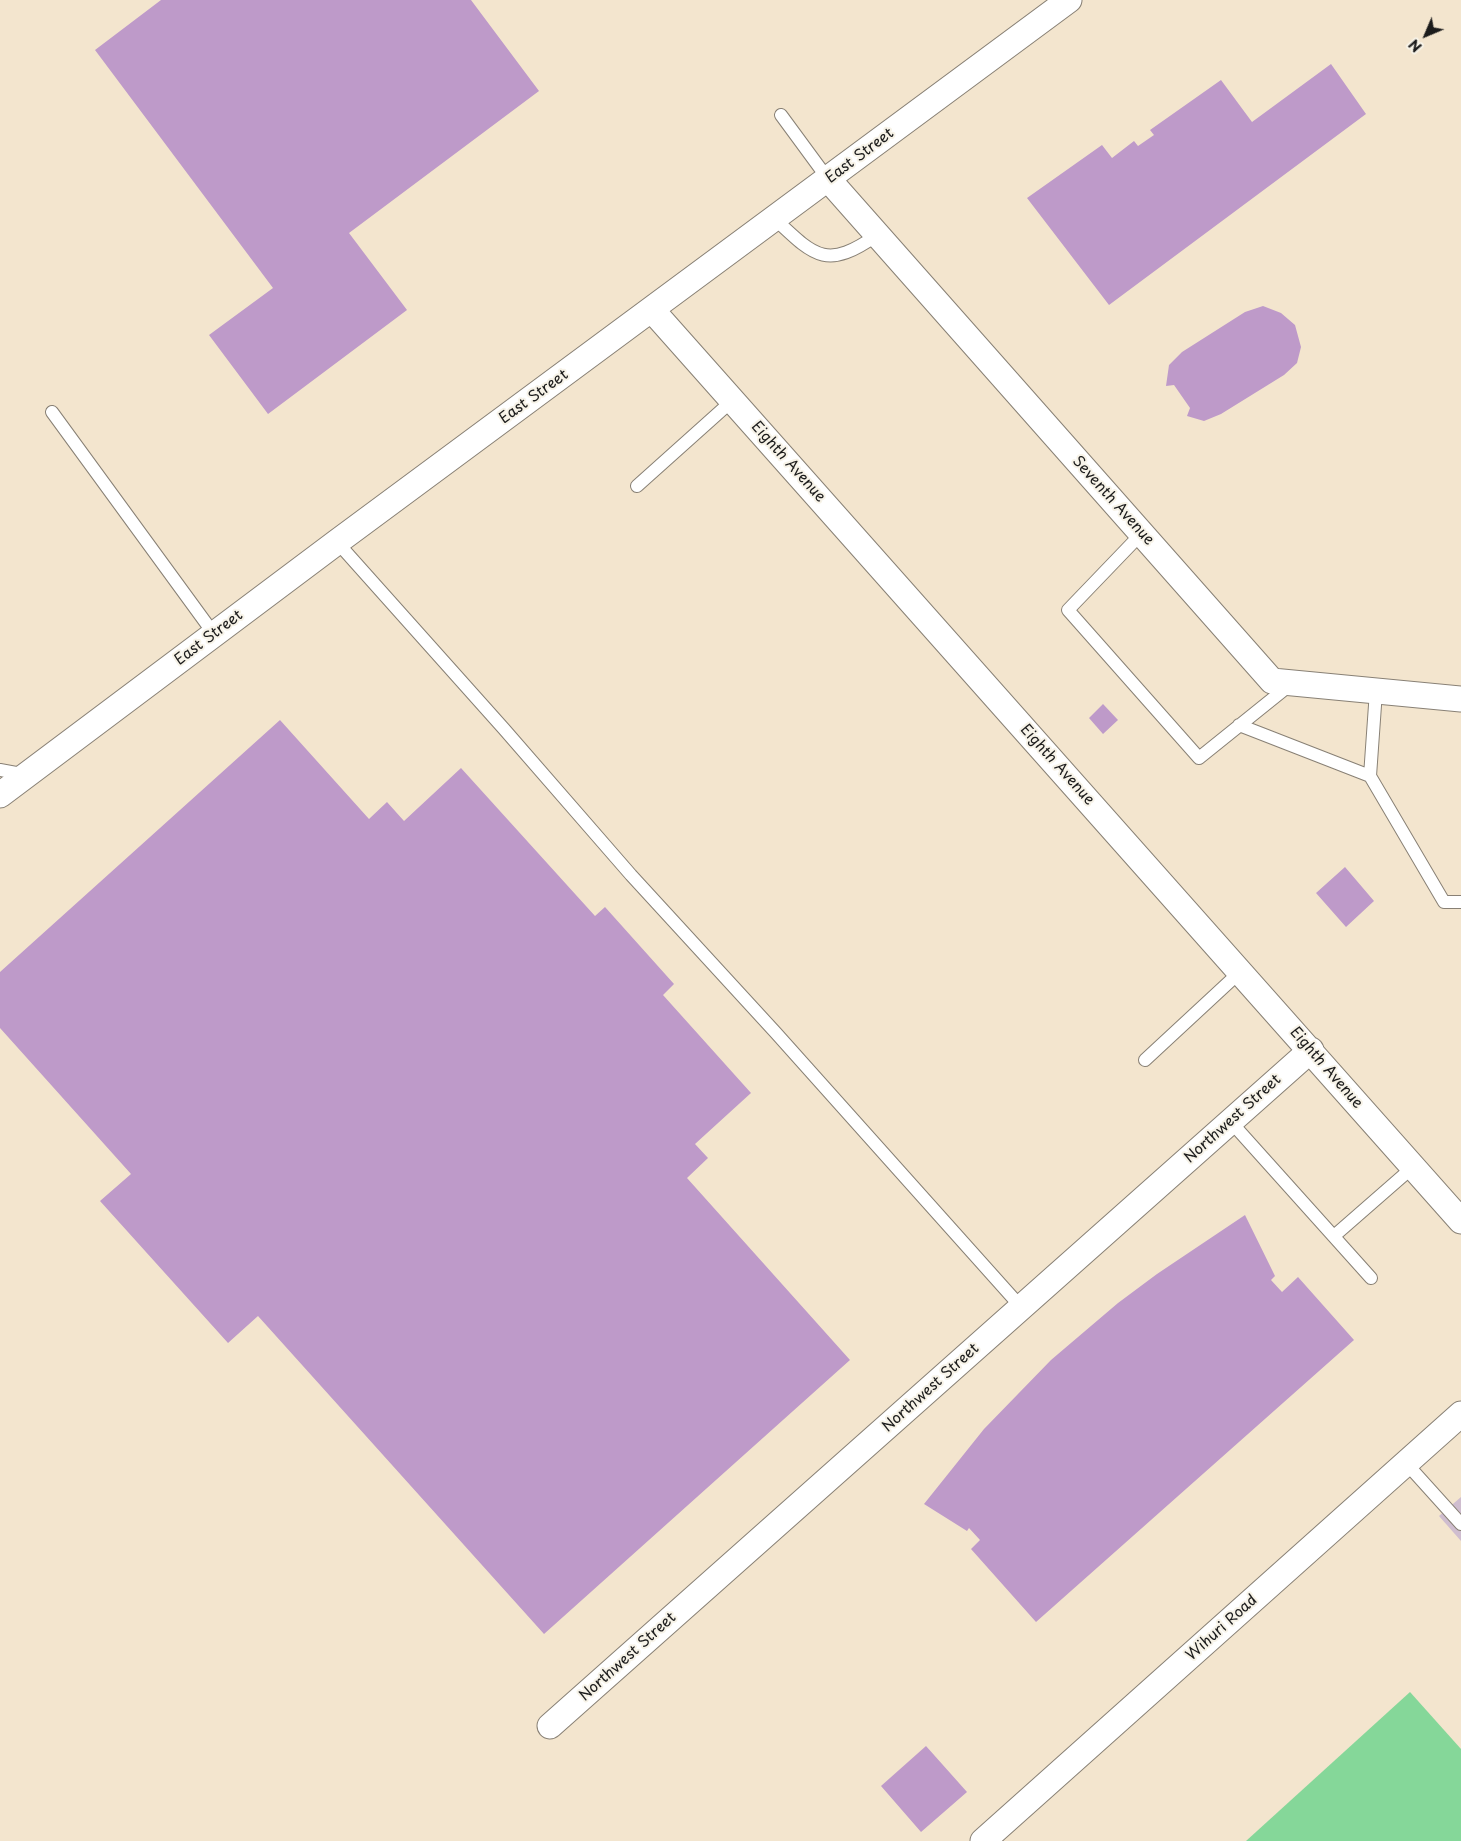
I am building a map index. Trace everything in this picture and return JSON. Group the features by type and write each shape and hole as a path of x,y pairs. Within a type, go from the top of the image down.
{"street":[{"name":"East Street","path":"0,795 337,542 1070,0"},
{"name":"Seventh Avenue","path":"828,179 1272,681 1461,699"},
{"name":"Eighth Avenue","path":"652,310 1241,971 1461,1222"},
{"name":"Northwest Street","path":"550,1726 1310,1050"},
{"name":"Wihuri Road","path":"983,1841 1461,1414"}],"lane":[{"path":"781,114 828,179"},
{"path":"775,219 802,246 820,255 836,256 850,252 877,235"},
{"path":"637,486 733,400"},
{"path":"52,412 214,634"},
{"path":"1142,534 1068,610 1199,758 1293,683"},
{"path":"337,542 504,728 631,875 776,1033 1021,1308"},
{"path":"1376,691 1370,776 1444,902 1461,902"},
{"path":"1239,725 1370,776"},
{"path":"0,770 27,775"},
{"path":"1145,1060 1241,971"},
{"path":"1231,1122 1371,1278"},
{"path":"1334,1236 1412,1167"},
{"path":"1406,1463 1461,1524"}],"shaded area":[{"path":"1461,1497 1461,1541 1439,1516"}],"green space":[{"path":"1410,1692 1461,1749 1461,1841 1246,1841"}],"building":[{"path":"161,0 471,0 539,91 349,233 407,310 268,414 209,335 273,288 95,50"},
{"path":"1331,64 1366,114 1109,305 1027,198 1102,145 1112,158 1134,141 1138,146 1154,135 1150,130 1221,80 1252,122"},
{"path":"1263,306 1281,313 1295,325 1301,347 1297,363 1284,375 1221,414 1204,421 1187,416 1190,408 1174,385 1166,386 1169,365 1182,352 1245,312"},
{"path":"1103,704 1118,720 1103,734 1089,718"},
{"path":"280,720 369,819 387,802 404,821 461,768 595,916 605,907 674,984 663,995 751,1093 695,1144 708,1158 687,1178 850,1360 544,1634 258,1316 228,1343 100,1201 131,1174 0,1028 0,972"},
{"path":"1345,867 1374,901 1346,927 1316,893"},
{"path":"1245,1215 1275,1276 1271,1280 1282,1292 1298,1277 1354,1340 1036,1622 971,1549 980,1540 969,1528 967,1531 924,1504 984,1429 1051,1360 1118,1303 1157,1274"},
{"path":"926,1746 967,1792 921,1832 881,1786"}]}
